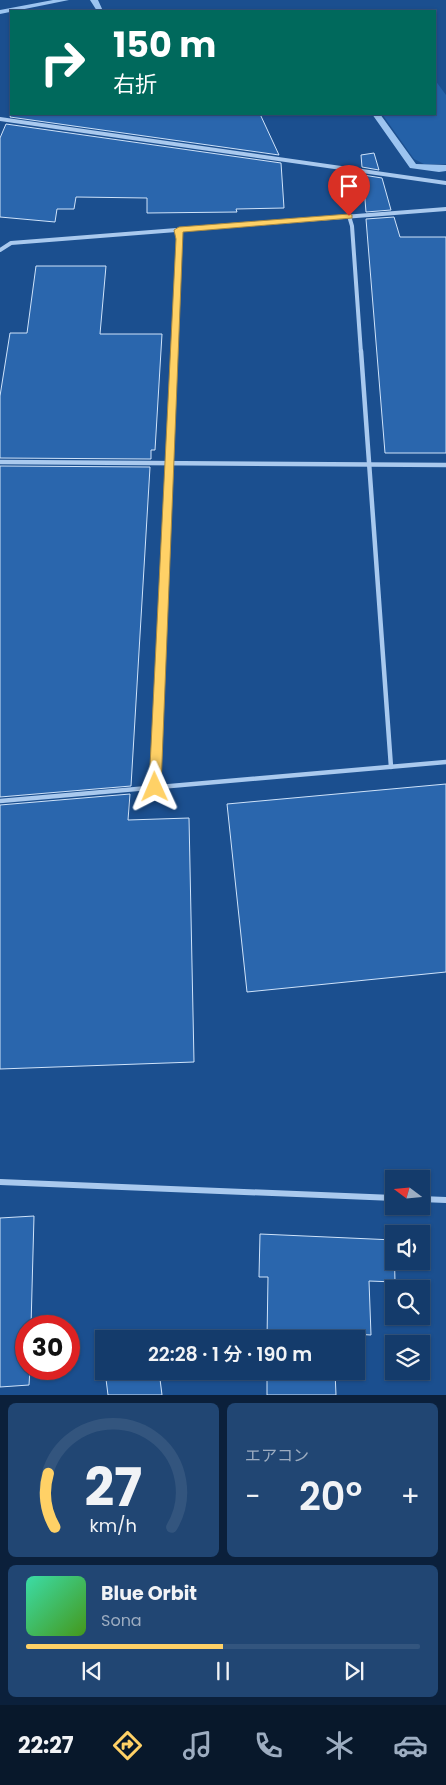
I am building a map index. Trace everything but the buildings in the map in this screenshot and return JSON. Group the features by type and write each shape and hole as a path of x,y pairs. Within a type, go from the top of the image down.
{"street":[{"path":"0,119 446,183"},
{"path":"0,250 11,243 446,209"},
{"path":"349,216 352,226 391,767"},
{"path":"155,787 179,230"},
{"path":"0,462 446,465"},
{"path":"0,801 446,762"},
{"path":"0,1182 385,1198"},
{"path":"430,1199 446,1200"}],"shaded area":[{"path":"436,81 446,95 446,164 424,164 414,159 383,115 436,115"}],"waterway":[{"path":"11,10 65,0"},
{"path":"94,0 99,10"},
{"path":"0,12 10,10"},
{"path":"377,115 413,166 446,168"}],"route":[{"path":"155,787 179,230 349,216"}]}
